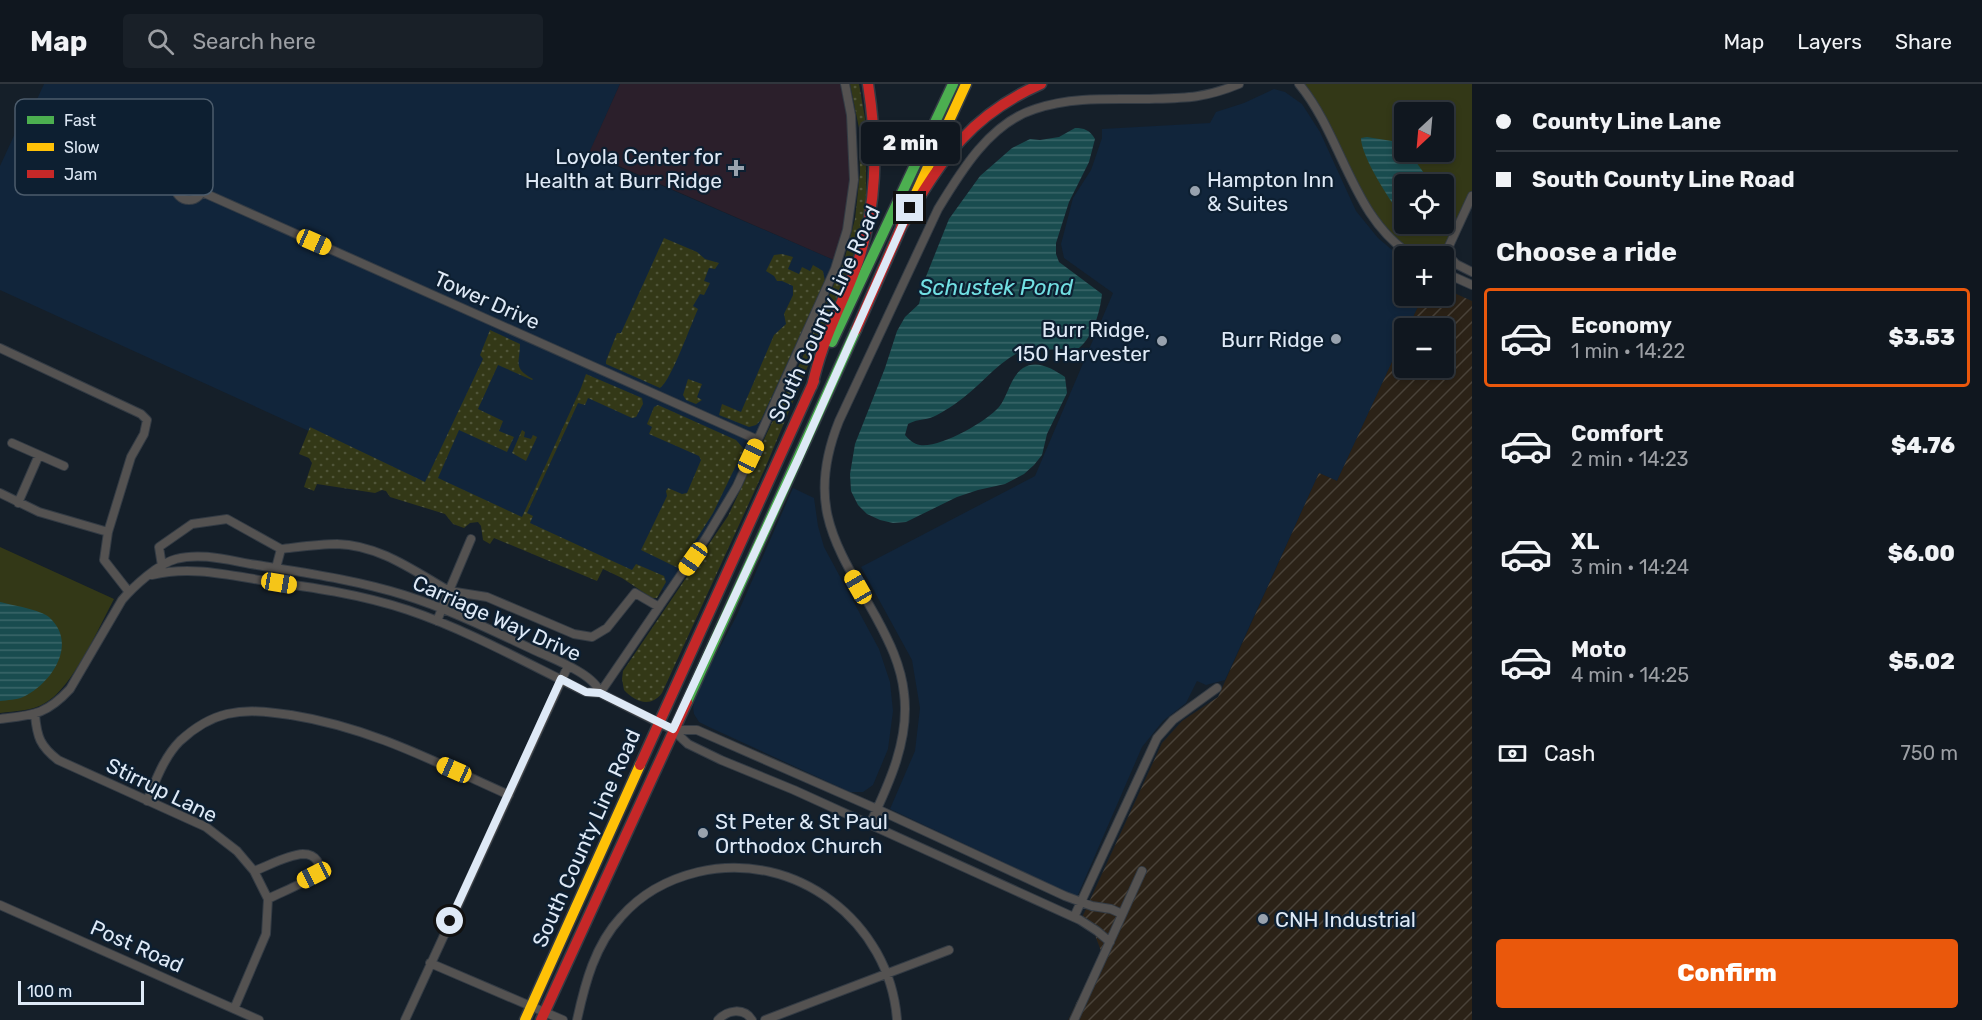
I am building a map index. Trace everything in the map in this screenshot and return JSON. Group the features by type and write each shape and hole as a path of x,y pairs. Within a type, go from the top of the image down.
{"main road":[{"path":"812,386 822,350 856,268 869,222 876,166 874,122 868,84"},
{"name":"South County Line Road","path":"525,1020 812,386 953,84"},
{"name":"South County Line Road","path":"543,1016 800,455 966,84"},
{"path":"901,227 947,156 965,133 992,108 1041,84"}],"street":[{"path":"844,84 851,115 854,180 847,230 831,279 737,486 712,528 600,693 673,729 697,730 1081,902 1111,909 1122,915"},
{"path":"870,824 901,745 905,715 904,693 890,642 843,560 831,534 825,499 825,480 831,440 938,209 956,179 991,138 1007,123 1034,109 1062,102 1089,99 1194,98 1213,94 1239,84"},
{"path":"1299,84 1326,124 1365,206 1388,236 1400,246"},
{"name":"Tower Drive","path":"209,195 759,441"},
{"path":"1472,196 1449,246 1448,255 1456,264 1472,272"},
{"path":"1454,277 1472,285"},
{"path":"0,348 131,409 147,420 144,434 131,457 108,532 104,560 129,592"},
{"path":"12,443 64,466"},
{"path":"18,503 39,455"},
{"path":"0,493 39,512 108,532"},
{"path":"162,566 159,547 192,524 227,519 281,549 338,544 374,550 449,591 487,597 574,634 592,637 607,628 635,593 659,607"},
{"path":"437,621 471,539"},
{"path":"276,568 281,549"},
{"name":"Carriage Way Drive","path":"0,719 35,715 70,689 122,600 129,592 162,566 175,559 188,557 229,560 337,578 381,589 441,609 568,666 596,684 600,693 586,692 437,621 378,601 199,570 162,572 152,575"},
{"path":"227,575 229,560"},
{"name":"Carriage Way Drive","path":"378,601 381,589"},
{"path":"405,1020 568,666"},
{"path":"1074,917 1157,738 1173,720 1217,688"},
{"path":"147,801 167,758 181,741 196,729 219,717 244,711 315,719 360,730 509,795"},
{"name":"Stirrup Lane","path":"35,715 40,742 49,753 58,760 206,827 237,851 254,872 268,899"},
{"path":"673,729 688,744 1074,917 1110,942"},
{"path":"234,1009 266,933 268,899 314,875 320,866 314,857 303,854 280,860 254,872"},
{"path":"577,1020 596,954 620,917 644,896 679,877 712,869 743,868 764,870 797,880 841,907 860,927 888,973 897,1020"},
{"path":"1074,1020 1142,871"},
{"name":"Post Road","path":"0,904 259,1020"},
{"path":"765,1020 949,950"},
{"path":"430,963 531,1007 543,1016 563,1020"},
{"path":"718,1020 723,1014 739,1011 750,1016 752,1020"}],"shaded area":[{"path":"44,84 620,84 589,154 834,260 763,421 723,503 665,591 631,578 0,290 0,166 15,134 15,195 213,195 213,99 37,99"},
{"name":"Loyola Center for Health at Burr Ridge","path":"620,84 840,84 849,126 850,183 842,234 834,260 589,153"},
{"path":"850,84 859,84 866,124 866,211 850,266 766,466 662,693 653,701 643,702 633,698 624,690 623,671 728,516 800,363 844,261 855,219 860,173 859,128"},
{"path":"1299,84 1472,84 1472,196 1451,246 1402,246 1380,226"},
{"path":"1274,89 1285,92 1302,104 1320,132 1356,211 1378,238 1394,252 1394,306 1418,306 1413,318 1394,318 1394,358 1337,481 1319,473 1225,680 1206,685 1197,681 1186,703 1163,721 1142,747 1077,897 890,809 915,751 920,708 912,660 861,567 1035,476 1113,293 1064,258 1061,244 1073,198 1091,170 1102,138 1102,129 1210,123 1216,112 1244,103"},
{"path":"664,238 697,252 705,259 719,263 715,269 709,268 704,281 710,283 704,295 700,294 693,306 698,309 670,375 660,388 606,364 606,361 617,333 621,333"},
{"path":"782,254 793,257 788,269 799,274 802,267 810,271 813,265 823,271 825,281 761,420 749,427 719,415 722,404 741,412 774,335 786,324 784,314 793,295 793,286 777,281 766,271 774,255"},
{"path":"1454,293 1472,301 1472,1020 1068,1020 1101,951 1095,935 1079,924 1162,743 1182,721 1218,697 1319,473 1337,481 1394,358 1394,378 1454,378 1454,318 1413,318 1418,306 1454,306"},
{"path":"490,330 520,344 520,368 533,379 498,365 478,409 503,421 499,431 514,437 507,452 459,430 438,478 522,517 586,374 642,398 643,404 636,417 632,418 588,398 585,405 578,403 527,513 533,516 530,523 632,570 636,564 664,576 666,582 657,598 652,598 622,578 603,569 597,581 494,538 490,544 483,540 481,526 478,522 470,523 464,528 453,524 445,514 390,497 386,491 375,493 317,484 314,491 304,487 312,463 309,458 299,454 310,427 425,482 483,359 480,355"},
{"path":"688,379 702,384 697,397 702,400 696,404 686,400 683,395"},
{"path":"658,405 736,440 744,449 713,513 678,568 641,550 667,496 668,488 682,494 687,493 701,460 699,456 649,434 652,427 647,424 654,407"},
{"path":"522,430 525,432 524,437 531,439 533,435 537,437 526,461 512,453"},
{"path":"793,488 814,498 824,547 879,649 890,682 893,711 888,749 873,785 863,792 850,792 709,727 699,722 694,714 693,707 697,690 736,617"},
{"path":"0,547 114,599 75,671 55,696 35,708 0,713"}],"water":[{"name":"Schustek Pond","path":"1075,128 1086,130 1095,139 1089,162 1069,202 1056,243 1056,254 1059,262 1102,294 1098,316 1092,331 1079,348 1021,351 1012,356 972,391 943,412 908,424 905,435 916,444 929,445 962,433 993,413 1005,398 1012,381 1019,372 1028,365 1034,364 1050,368 1065,377 1067,393 1047,434 1042,455 1024,474 1005,484 957,497 906,522 893,523 867,514 858,505 851,491 850,474 855,444 897,331 905,317 919,304 925,279 949,219 980,176 1012,148 1030,139 1059,137"},
{"path":"1361,138 1394,141 1394,162 1416,162 1425,174 1394,174 1394,205 1371,168"},
{"path":"0,602 45,614 58,628 62,639 58,662 43,683 23,697 0,701"}],"traffic: fast":[{"path":"832,342 953,84"},
{"path":"687,702 856,330"}],"traffic: slow":[{"path":"916,193 966,84"},
{"path":"525,1020 640,765"}],"traffic: jam":[{"path":"812,386 826,341 863,247 868,224 874,178 873,131 868,84"},
{"path":"901,227 930,181 958,143 993,111 1041,84"},
{"path":"856,330 904,221"},
{"path":"640,765 814,381"},
{"path":"541,1020 687,702"}],"place":[{"name":"Loyola Center for Health at Burr Ridge","path":"736,168"},
{"name":"Hampton Inn & Suites","path":"1195,191"},
{"name":"Burr Ridge","path":"1336,339"},
{"name":"Burr Ridge, 150 Harvester","path":"1162,341"},
{"name":"St Peter & St Paul Orthodox Church","path":"703,833"},
{"name":"CNH Industrial","path":"1263,919"}],"route":[{"path":"450,921 561,679 586,692 600,693 673,729 800,455 910,208"}]}
